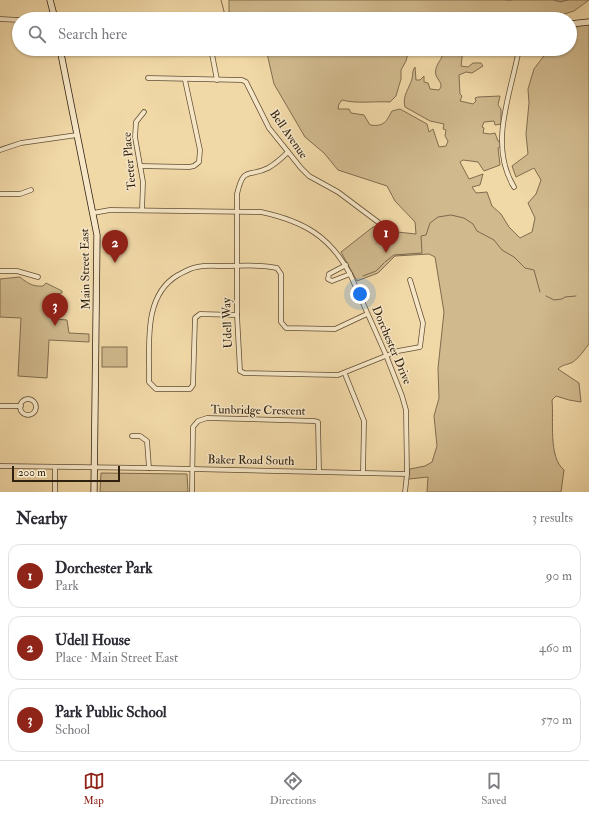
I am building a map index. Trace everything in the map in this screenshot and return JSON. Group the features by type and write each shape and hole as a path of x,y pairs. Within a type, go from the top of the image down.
{"main road":[{"path":"50,0 53,12"},
{"path":"577,23 589,22"},
{"name":"Main Street East","path":"61,56 97,235 94,492"}],"street":[{"path":"0,19 12,20"},
{"path":"148,78 217,80 212,56"},
{"path":"514,187 508,177 504,162 502,127 504,110 517,56"},
{"path":"140,166 194,166 199,162 200,150 185,80"},
{"name":"Bell Avenue","path":"217,80 246,82 266,122 288,152 309,176 338,192 378,222"},
{"name":"Teeter Place","path":"142,210 142,182 135,137 136,122 144,112"},
{"path":"0,150 22,143 77,135"},
{"name":"Udell Way","path":"288,152 267,168 244,175 237,194 236,315 240,371 244,373 287,375 330,376 345,374 386,355 420,346 423,323 410,280"},
{"path":"0,194 20,194 31,190"},
{"name":"Dorchester Drive","path":"93,213 110,210 261,212 275,215 305,226 329,244 346,265 386,355 402,396 406,410 407,474 405,492"},
{"path":"346,265 329,274 328,280 332,281 350,274"},
{"path":"236,315 200,314 195,318 193,385 190,389 156,389 151,386 149,382 151,317 159,293 168,281 188,269 204,266 236,266 275,267 279,269 281,274 281,322 286,328 334,328 367,314"},
{"path":"0,271 17,271 38,277"},
{"path":"345,374 364,421 363,472"},
{"path":"0,406 21,406"},
{"name":"Tunbridge Crescent","path":"192,468 193,427 198,421 207,418 306,420 318,422 320,427 319,471"},
{"path":"132,436 140,436 147,441 149,468"},
{"name":"Baker Road South","path":"0,466 55,468 192,468 407,474"},
{"path":"55,468 55,492"},
{"path":"192,468 192,492"}],"shaded area":[{"path":"229,0 589,0 571,12 229,12"},
{"path":"589,23 589,344 580,356 571,363 558,369 579,383 581,402 556,396 552,400 554,447 559,464 564,470 561,492 427,492 428,477 409,479 408,475 410,469 425,466 432,462 437,446 434,416 439,398 438,368 444,312 435,257 429,254 395,256 378,273 357,281 341,252 373,227 385,227 388,231 416,234 415,222 395,201 387,186 338,170 324,153 305,137 274,84 268,56 407,56 401,70 401,79 396,96 390,102 359,102 342,100 338,109 349,109 351,113 364,115 370,125 378,125 384,123 392,111 400,109 427,124 429,132 433,129 439,147 446,146 448,141 445,136 446,130 443,129 444,124 430,121 405,107 404,99 415,67 416,80 420,80 424,76 424,82 428,83 430,89 439,90 441,84 436,76 436,68 442,56 462,56 461,66 468,67 473,63 481,63 483,66 472,73 466,72 459,75 460,94 462,96 460,101 473,104 476,101 475,98 478,97 500,96 498,105 501,109 501,124 495,125 494,121 484,122 482,127 484,128 483,133 495,133 498,141 501,142 501,146 498,148 500,165 484,171 478,162 463,160 460,162 469,179 483,174 480,185 472,187 476,193 487,192 492,206 501,214 509,227 520,238 532,232 535,218 528,203 536,194 541,180 534,168 516,177 512,166 528,154 526,134 529,103 528,89 534,69 544,56 577,56 577,24"},
{"path":"20,277 33,285 43,286 46,283 62,291 62,293 57,294 56,296 57,299 62,299 62,303 56,303 56,319 67,320 69,333 89,334 89,342 49,340 47,378 18,376 21,318 0,317 0,279"},
{"path":"102,347 127,347 127,367 102,367"},
{"path":"101,473 187,474 188,492 100,492"}],"waterway":[{"path":"221,0 224,12"},
{"path":"506,0 512,0"},
{"path":"554,0 560,2 568,0"},
{"path":"385,262 394,255 422,253 421,236 426,235 430,223 438,217 451,215 464,218 473,224 477,231 494,240 502,250 514,257 525,268 534,270 540,292"},
{"path":"363,276 376,271 384,263"},
{"path":"546,296 554,300 576,296"}],"place":[{"name":"Dorchester Park","path":"386,253"},
{"name":"Udell House","path":"115,263"},
{"name":"Park Public School","path":"55,326"}]}
